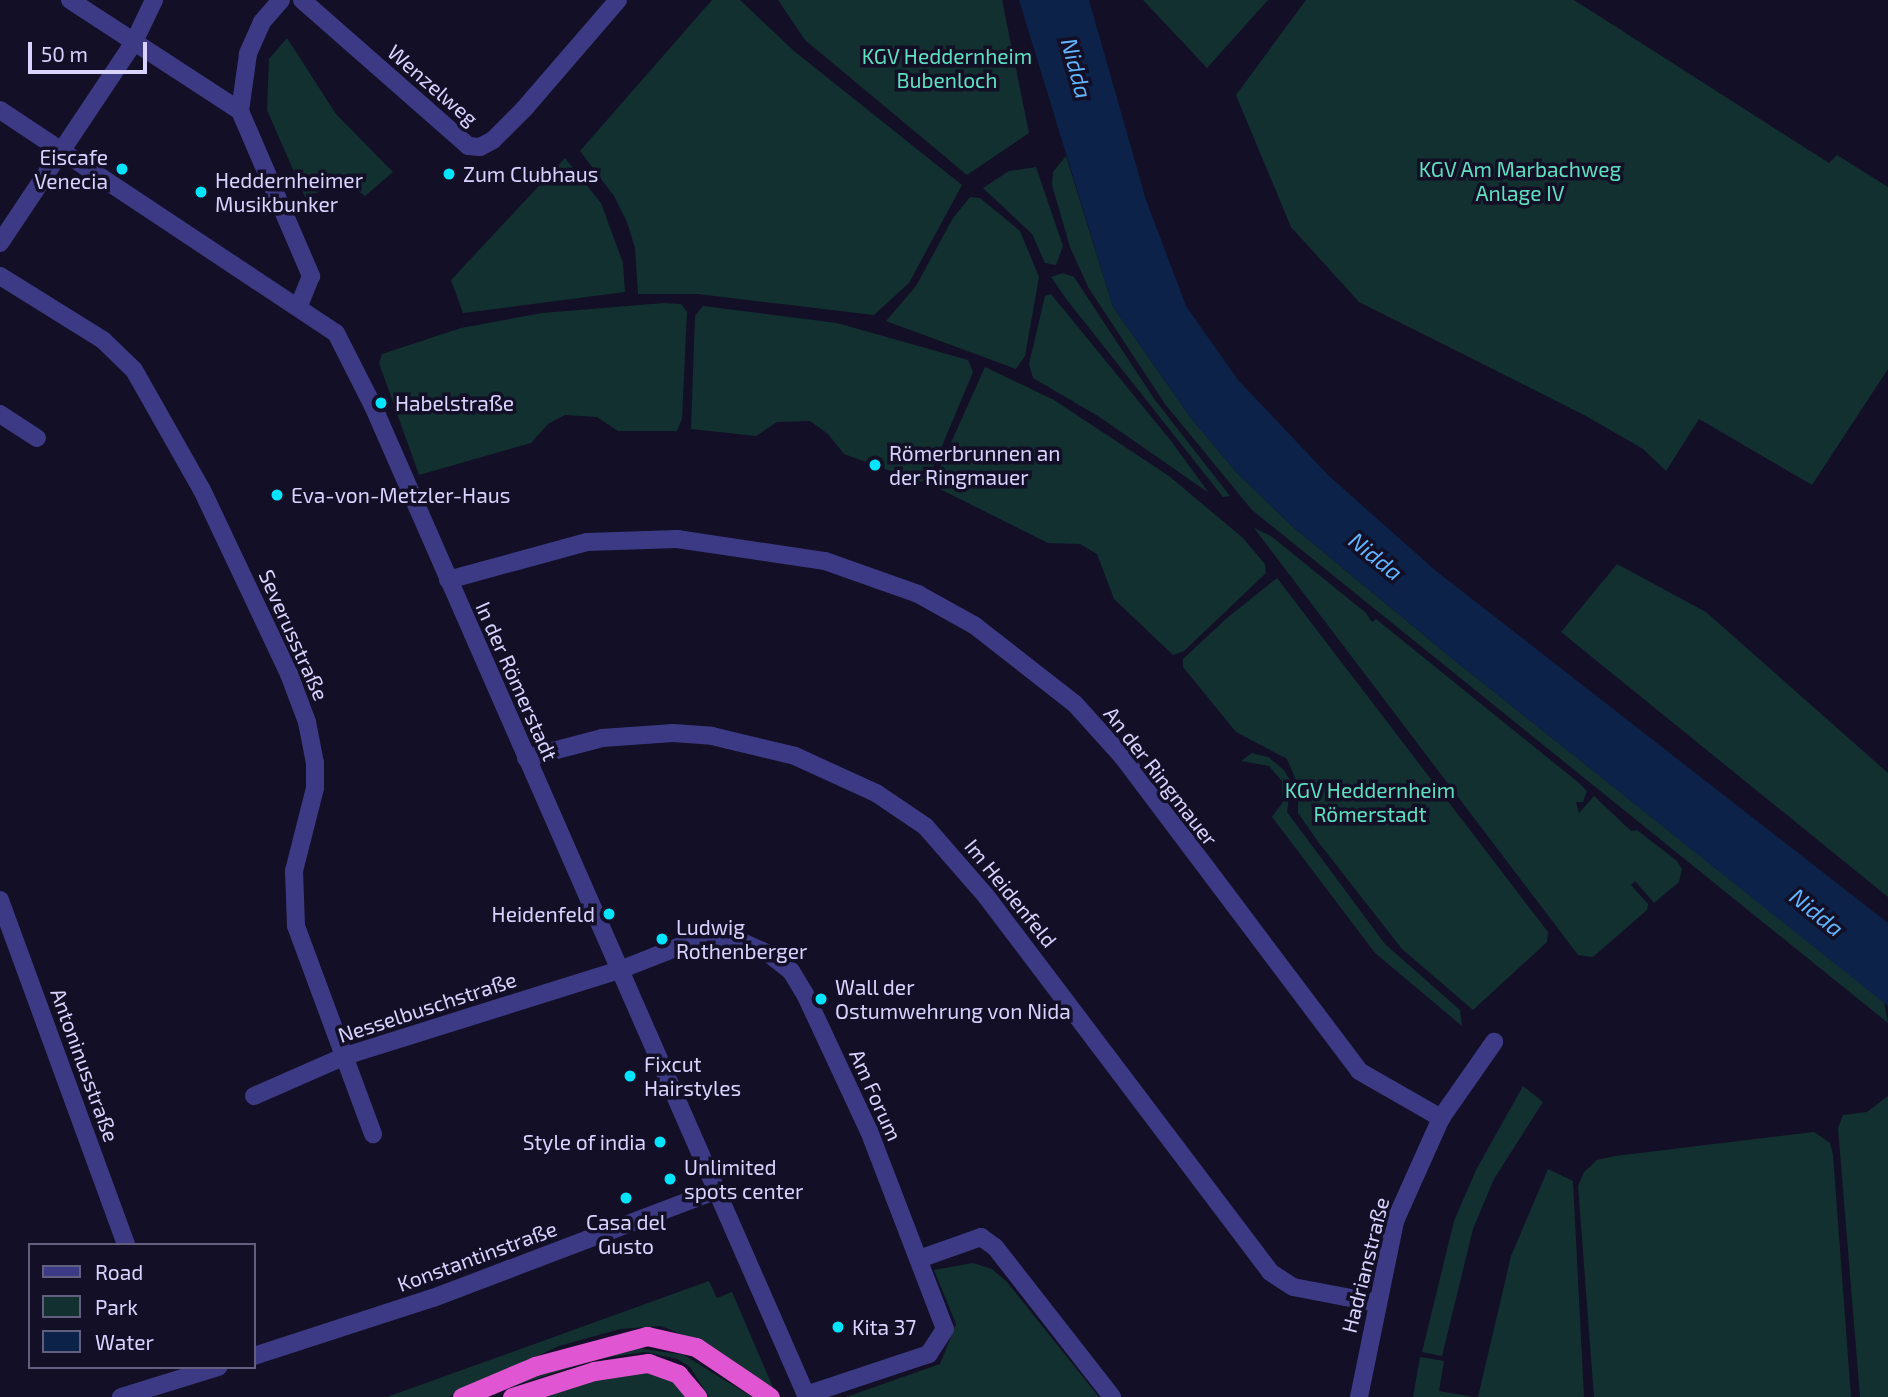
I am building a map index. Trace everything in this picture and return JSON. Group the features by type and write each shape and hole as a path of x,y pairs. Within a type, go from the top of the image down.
{"highway":[{"path":"462,1397 535,1366 646,1336 696,1347 770,1397"},
{"path":"512,1397 594,1371 640,1363 678,1374 697,1397"}],"street":[{"path":"71,0 240,111"},
{"path":"0,243 134,42 154,0"},
{"path":"281,0 262,22 248,54 240,111 311,276 299,306"},
{"name":"Wenzelweg","path":"302,0 468,146 480,147 524,109 618,0"},
{"name":"In der Römerstadt","path":"0,110 336,332 448,580 617,971 806,1396"},
{"name":"Severusstraße","path":"0,276 103,340 134,370 202,490 289,674 307,722 316,788 294,871 292,897 296,926 373,1134"},
{"path":"0,414 37,438"},
{"name":"An der Ringmauer","path":"448,580 532,553 587,542 677,540 825,561 927,599 974,625 1075,704 1122,756 1359,1071 1441,1118"},
{"name":"Im Heidenfeld","path":"526,758 601,738 673,733 712,736 795,756 876,793 925,826 986,895 1276,1277 1293,1287 1377,1303"},
{"name":"Antoninusstraße","path":"0,900 125,1243"},
{"name":"Am Forum","path":"617,971 678,947 710,940 742,943 769,954 791,971 869,1131 946,1329 938,1345 929,1354 806,1396"},
{"name":"Nesselbuschstraße","path":"254,1096 345,1056 617,971"},
{"name":"Hadrianstraße","path":"1359,1397 1395,1221 1441,1118 1494,1042"},
{"name":"Konstantinstraße","path":"256,1355 433,1298 714,1191"},
{"path":"919,1259 981,1237 995,1247 1112,1397"},
{"path":"121,1397 170,1375 206,1369"}],"green space":[{"path":"712,0 740,0 794,51 962,185 909,283 874,315 698,294 638,294 635,248 627,222 614,196 580,151"},
{"name":"KGV Heddernheim Bubenloch","path":"778,0 1002,0 1029,133 967,175 805,40"},
{"path":"1143,0 1268,0 1207,68"},
{"name":"KGV Am Marbachweg Anlage IV","path":"1306,0 1574,0 1829,163 1837,155 1888,187 1888,369 1812,485 1699,419 1666,471 1643,449 1586,416 1359,302 1291,227 1236,95"},
{"path":"287,38 336,114 393,172 365,196 346,182 305,197 267,110 269,59"},
{"path":"1066,156 1113,307 1191,418 1237,473 1293,527 1454,660 1884,1002 1888,1023 1252,510 1165,404 1088,287 1070,247 1052,185 1053,172"},
{"path":"565,158 601,203 623,263 625,292 463,313 451,280"},
{"path":"1036,167 1063,246 1056,265 1045,263 1032,234 983,188 1009,171"},
{"path":"970,197 980,198 1020,231 1039,277 1025,356 1016,369 886,321 916,286 953,218"},
{"path":"1063,273 1074,277 1155,400 1230,496 1223,497 1067,300 1051,277"},
{"path":"1051,294 1171,441 1209,493 1098,416 1033,378 1029,364 1045,296"},
{"path":"681,304 687,312 682,419 677,431 618,431 597,417 565,415 548,424 531,443 419,475 379,363 382,354 461,328 542,313"},
{"path":"703,306 837,323 968,360 973,372 929,477 921,482 844,454 828,434 810,421 777,422 756,436 691,429 695,316"},
{"path":"985,367 1054,400 1169,476 1243,538 1265,564 1266,573 1184,651 1173,655 1114,599 1097,554 1080,544 1048,543 932,485"},
{"path":"1254,528 1271,536 1366,613 1372,622 1376,619 1579,783 1587,791 1583,802 1576,802 1579,813 1594,796 1631,831 1637,830 1677,861 1682,869 1679,882 1654,903 1635,881 1631,885 1648,904 1647,910 1593,957 1578,955"},
{"path":"1617,564 1706,612 1888,773 1888,897 1561,632"},
{"name":"KGV Heddernheim Römerstadt","path":"1277,578 1548,932 1547,942 1473,1010 1402,949 1319,843 1298,813 1298,785 1287,759 1236,732 1183,667 1183,659 1227,618"},
{"path":"1252,753 1268,757 1284,770 1291,782 1287,812 1385,944 1460,1010 1462,1026 1375,953 1272,817 1283,802 1282,781 1269,766 1241,761"},
{"path":"1523,1086 1543,1102 1494,1179 1473,1229 1442,1356 1422,1352 1454,1221 1476,1170"},
{"path":"1888,1096 1888,1397 1860,1397 1838,1128 1843,1115 1867,1112"},
{"path":"1814,1132 1830,1143 1833,1155 1851,1397 1594,1397 1578,1186 1584,1172 1597,1160 1615,1156"},
{"path":"1548,1169 1573,1181 1584,1397 1478,1397 1511,1256"},
{"path":"973,1263 992,1269 1007,1282 1099,1397 846,1397 940,1364 956,1324 934,1270"},
{"path":"709,1281 717,1298 732,1292 775,1392 702,1343 661,1326 620,1329 559,1346 448,1397 387,1397"},
{"path":"638,1348 684,1355 752,1397 709,1397 690,1367 677,1359 645,1352 597,1359 480,1397 543,1373"},
{"path":"1420,1357 1444,1361 1439,1391 1473,1397 1413,1397"},
{"path":"649,1372 671,1377 690,1397 536,1397 594,1378"}],"water":[{"name":"Nidda","path":"1019,0 1089,0 1146,200 1186,306 1238,380 1329,476 1436,571 1888,923 1888,1006 1454,660 1293,527 1237,473 1191,418 1113,307"}],"place":[{"name":"Eiscafe Venecia","path":"122,169"},
{"name":"Zum Clubhaus","path":"449,174"},
{"name":"Heddernheimer Musikbunker","path":"201,192"},
{"name":"Habelstraße","path":"381,403"},
{"name":"Römerbrunnen an der Ringmauer","path":"875,465"},
{"name":"Eva-von-Metzler-Haus","path":"277,495"},
{"name":"Heidenfeld","path":"609,914"},
{"name":"Ludwig Rothenberger","path":"662,939"},
{"name":"Wall der Ostumwehrung von Nida","path":"821,999"},
{"name":"Fixcut Hairstyles","path":"630,1076"},
{"name":"Style of india","path":"660,1142"},
{"name":"Unlimited spots center","path":"670,1179"},
{"name":"Casa del Gusto","path":"626,1198"},
{"name":"Kita 37","path":"838,1327"}]}
